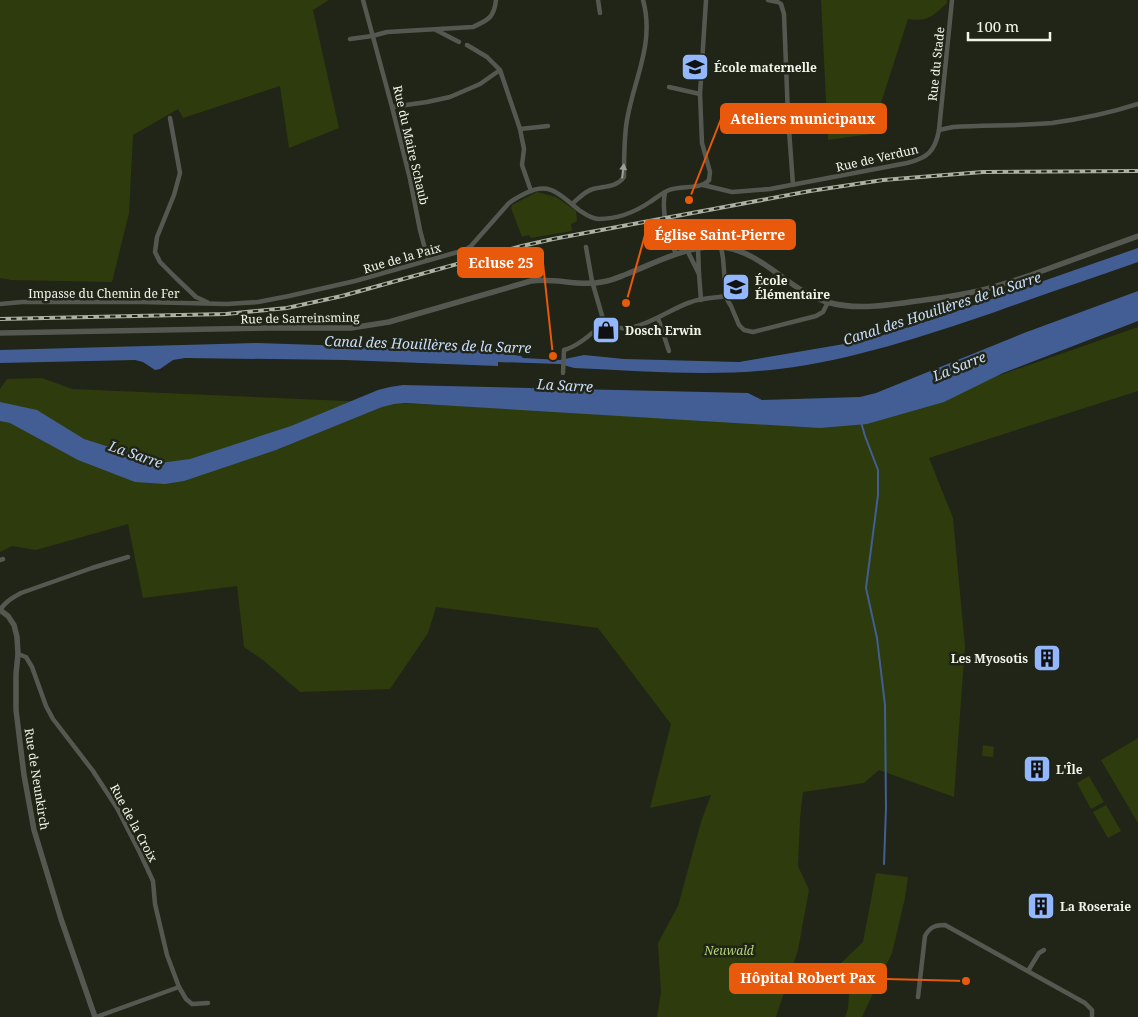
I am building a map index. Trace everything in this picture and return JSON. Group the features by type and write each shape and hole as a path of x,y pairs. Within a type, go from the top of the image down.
{"street":[{"name":"Rue du Maire Schaub","path":"363,0 392,107 428,260"},
{"path":"350,39 387,32 472,27 485,22 495,12 496,0"},
{"path":"598,0 600,13"},
{"path":"572,204 591,190 614,185 624,177 626,120 645,51 647,27 646,9 643,0"},
{"path":"467,45 487,57 500,70 520,129 524,149 522,165 531,190 548,188 562,196 589,217 598,219 611,218 639,209 665,192 680,187 703,185 709,180 710,172 702,143 700,94 706,0"},
{"path":"768,0 780,2 783,8 793,185"},
{"name":"Rue du Stade","path":"939,130 952,0"},
{"path":"435,30 459,42"},
{"path":"392,107 450,97 480,84 500,70"},
{"path":"669,87 700,94"},
{"path":"939,130 953,127 1052,123 1108,113 1138,104"},
{"path":"170,118 180,173 174,195 157,237 155,252 160,262 196,297 209,303"},
{"path":"520,129 548,126"},
{"name":"Rue de Verdun","path":"703,185 732,192 770,189 920,160 932,150 939,130"},
{"path":"709,180 722,190"},
{"name":"Rue de la Paix","path":"209,303 238,303 277,299 356,281 450,255 468,248 509,203 531,190"},
{"path":"665,192 664,209 669,236 676,254"},
{"path":"656,198 664,209"},
{"name":"Rue de Sarreinsming","path":"0,333 351,328 389,322 531,281 543,280 593,284 611,280 686,250 721,247 737,250 754,258 798,289 814,297 828,302 852,306 874,306 949,297 996,286 1138,236"},
{"path":"721,247 726,296 739,325 744,330 753,332 818,315 823,312 828,302"},
{"path":"586,248 593,284 604,322 615,328 636,326 691,302 726,296"},
{"path":"698,248 701,300"},
{"path":"686,250 699,274"},
{"name":"Impasse du Chemin de Fer","path":"0,304 50,302 209,303"},
{"path":"658,318 669,351"},
{"path":"563,372 564,352 586,338 604,322"},
{"path":"0,610 11,598 21,593 128,557"},
{"name":"Rue de Neunkirch","path":"0,610 8,616 14,625 17,637 16,710 24,775 34,830 61,919 96,1017"},
{"name":"Rue de la Croix","path":"18,654 26,657 32,667 46,706 117,808 140,853 153,881 155,904 165,946 179,987 186,999 192,1004 208,1003"},
{"path":"918,996 925,936 929,929 936,925 945,925 1085,1003 1092,1010 1092,1017"},
{"path":"1028,971 1039,953 1044,950"},
{"path":"96,1017 179,987"}],"green space":[{"path":"0,0 329,0 313,10 339,128 289,148 280,86 183,118 178,109 133,135 129,213 112,282 11,280 0,278"},
{"path":"821,0 947,0 947,3 930,17 921,20 908,19 871,134 828,140"},
{"path":"537,192 556,197 576,211 577,221 571,224 572,231 531,238 529,235 522,237 511,208 512,205"},
{"name":"Neuwald","path":"1138,327 1138,391 929,458 953,518 965,646 954,797 879,770 864,783 803,792 798,866 809,890 798,950 776,1017 657,1017 661,992 658,943 678,906 701,822 711,795 650,808 671,724 598,628 436,607 428,633 390,689 300,692 263,660 244,647 237,586 143,598 128,524 36,550 12,546 0,552 0,389 7,379 42,378 72,389 462,406 824,426 1003,374"},
{"path":"1138,738 1138,823 1101,760"},
{"path":"983,745 994,747 993,757 982,756"},
{"path":"1089,776 1104,802 1091,809 1077,783"},
{"path":"1106,805 1121,831 1108,838 1093,812"},
{"path":"876,873 908,877 905,898 892,953 862,1017 845,1017 848,1009 850,979 841,963 863,942"}],"water":[{"path":"1138,248 1138,262 995,312 861,353 834,360 779,369 728,373 676,373 574,368 560,364 498,362 498,366 345,360 185,358 173,360 160,369 155,370 143,362 135,360 0,363 0,350 257,343 503,351 523,358 560,360 584,355 624,359 739,362 877,337"},
{"name":"La Sarre","path":"1138,291 1138,321 1003,373 944,402 867,424 820,428 405,403 382,407 276,450 184,481 165,484 135,482 78,460 10,423 0,421 0,402 37,410 84,439 160,463 190,459 291,426 378,390 403,385 748,393 762,400 860,397 876,393 1024,333"}],"waterway":[{"path":"861,422 878,470 878,495 866,588 877,638 885,705 886,808 884,864"}],"railway":[{"path":"0,319 226,314 287,308 342,296 553,239 810,191 883,180 983,172 1138,171"}],"place":[{"name":"École maternelle","path":"695,67"},
{"name":"Ateliers municipaux","path":"689,200"},
{"name":"École Élémentaire","path":"736,287"},
{"name":"Église Saint-Pierre","path":"626,303"},
{"name":"Dosch Erwin","path":"606,330"},
{"name":"Ecluse 25","path":"553,356"},
{"name":"Les Myosotis","path":"1047,658"},
{"name":"L'Île","path":"1037,769"},
{"name":"La Roseraie","path":"1041,906"},
{"name":"Hôpital Robert Pax","path":"966,981"}],"water label":[{"name":"Canal des Houillères de la Sarre","path":"942,308"},
{"name":"Canal des Houillères de la Sarre","path":"428,344"}]}
